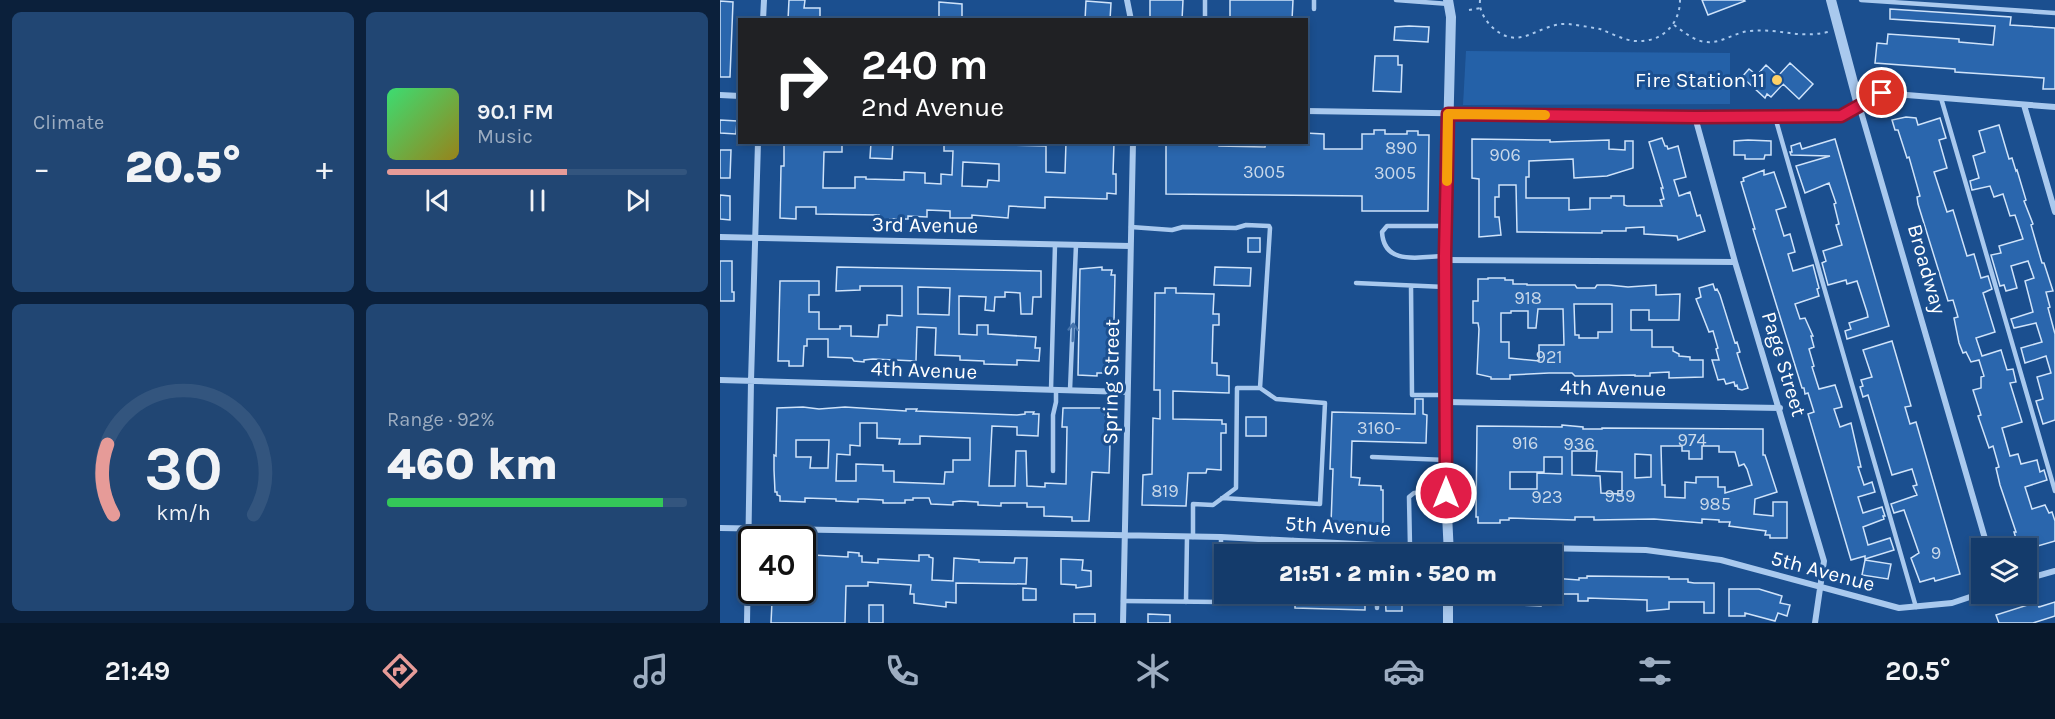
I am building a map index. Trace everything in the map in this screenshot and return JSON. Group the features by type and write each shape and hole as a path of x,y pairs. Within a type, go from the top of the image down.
{"street":[{"path":"763,18 764,0"},
{"path":"1127,0 1131,18"},
{"name":"Broadway","path":"1830,0 1985,538"},
{"path":"1448,2 1451,17 1445,287 1446,490 1449,544"},
{"path":"1308,111 1695,117 1841,116 1882,93 2055,107"},
{"path":"720,95 738,96"},
{"path":"2025,105 2055,212"},
{"name":"Page Street","path":"1695,117 1735,262 1824,561 1815,623"},
{"path":"748,526 758,144"},
{"name":"Spring Street","path":"1123,623 1133,144"},
{"name":"3rd Avenue","path":"720,237 1130,246"},
{"path":"1445,258 1735,262"},
{"name":"4th Avenue","path":"720,380 1127,392"},
{"name":"4th Avenue","path":"1446,398 1780,408"},
{"name":"5th Avenue","path":"720,528 738,529"},
{"name":"5th Avenue","path":"816,530 1221,537 1359,544"},
{"name":"5th Avenue","path":"1562,550 1646,550 1721,560 1899,608 1952,603 1971,597"},
{"path":"2037,576 2055,571"},
{"path":"747,604 747,623"},
{"path":"1448,604 1448,623"}],"lane":[{"path":"1205,0 1205,18"},
{"path":"1314,0 1314,9"},
{"path":"1396,0 1448,2"},
{"path":"1862,0 2055,13"},
{"path":"1941,98 2055,491"},
{"path":"1775,117 1916,607"},
{"path":"1131,227 1172,230 1183,227 1269,226 1260,388"},
{"path":"1445,258 1394,255 1388,251 1382,241 1382,232 1387,226 1446,226"},
{"path":"1053,471 1053,415 1056,402 1054,390 1055,245"},
{"path":"1070,390 1076,245"},
{"path":"1356,284 1445,287"},
{"path":"1411,286 1412,395 1446,398"},
{"path":"1186,602 1193,504 1213,505 1222,498 1236,488 1237,388 1260,388 1276,399 1324,403 1320,504 1222,498"},
{"path":"1372,458 1446,460"},
{"path":"1410,544 1409,497 1414,493 1446,490"},
{"path":"1123,601 1221,603 1221,537"},
{"path":"1293,540 1293,544"}],"path":[{"path":"1480,0 1485,18 1496,30 1508,37 1521,38 1562,24 1600,30 1634,41 1648,40 1674,25 1680,12 1680,0"},
{"path":"1469,10 1481,8"},
{"path":"1674,25 1695,39 1714,43 1747,31 1763,30 1805,36 1838,30"}],"shaded area":[{"path":"1466,51 1730,53 1730,104 1463,105"}],"building":[{"path":"789,0 805,0 804,8 820,8 820,18 788,18"},
{"path":"1150,0 1183,0 1182,18 1150,18"},
{"path":"1230,0 1293,0 1292,18 1230,18"},
{"path":"1702,0 1744,0 1745,1 1708,15"},
{"path":"720,1 733,2 730,77 720,77"},
{"path":"1086,1 1111,3 1110,18 1085,18"},
{"path":"939,2 962,4 962,18 939,18"},
{"path":"1890,9 2011,17 2010,25 2055,28 2055,89 2043,89 2044,78 1955,72 1955,69 1875,63 1877,43 1887,44 1888,34 1959,39 1959,42 1993,45 1995,26 1890,19"},
{"path":"1395,27 1429,27 1428,42 1394,40"},
{"path":"1375,56 1398,56 1398,65 1402,65 1401,92 1373,91"},
{"name":"Fire Station 11","path":"1790,63 1813,84 1799,99 1783,84 1771,97 1767,94 1765,98 1742,77 1749,69 1757,75 1766,65 1778,76"},
{"path":"1906,117 1916,118 1918,125 1940,118 1946,138 1939,140 1947,168 1934,172 1947,212 1953,210 1967,256 1974,254 1981,278 1988,276 1992,289 1983,293 1995,332 1976,338 1982,356 2001,350 2007,370 2013,369 2016,382 2010,383 2022,422 2002,428 2010,456 2018,454 2021,464 2037,460 2040,472 2044,470 2047,480 2025,487 2032,509 2045,505 2049,513 2052,512 2055,521 2055,541 2037,546 2037,538 2016,538 2014,532 2016,532 2000,485 1996,468 1999,467 1993,446 1989,448 1978,416 1981,415 1973,390 1981,388 1981,377 1984,376 1979,360 1971,362 1966,352 1963,353 1959,343 1954,318 1958,317 1953,300 1948,301 1918,204 1917,197 1920,196 1909,157 1907,158 1898,130 1895,130 1892,120"},
{"path":"720,120 737,121 736,134 720,133"},
{"path":"1999,125 2009,159 2012,158 2017,170 2042,263 2044,263 2053,291 2046,292 2055,334 2055,420 2043,424 2036,401 2043,399 2037,377 2051,373 2046,356 2025,363 2021,348 2042,342 2036,323 2014,328 2011,319 2033,312 2025,281 2034,278 2028,261 2011,266 2017,288 2006,291 2004,285 2000,286 1991,255 2001,253 1999,246 2023,239 2015,215 2010,216 2003,194 1994,197 1990,186 1972,190 1970,181 1979,178 1973,156 1985,152 1979,131"},
{"path":"1374,130 1385,130 1385,134 1407,134 1407,131 1418,131 1418,135 1429,135 1428,211 1362,211 1362,196 1166,194 1166,144 1265,147 1266,144 1308,144 1308,133 1324,134 1324,149 1362,149 1362,134 1374,134"},
{"path":"1662,138 1668,149 1678,146 1686,177 1674,180 1679,196 1690,192 1697,216 1700,215 1705,231 1678,240 1677,236 1644,234 1644,227 1626,228 1626,231 1602,231 1602,233 1517,232 1516,185 1499,185 1499,197 1495,197 1495,217 1499,217 1501,235 1479,237 1479,179 1472,178 1472,139 1550,140 1550,142 1609,140 1609,149 1625,150 1625,141 1633,141 1633,168 1607,176 1574,178 1573,159 1529,161 1526,198 1569,198 1569,210 1590,209 1590,198 1611,198 1611,196 1624,196 1624,205 1627,206 1662,206 1660,200 1664,199 1661,188 1663,188 1649,142"},
{"path":"1835,139 1889,326 1847,339 1845,331 1851,329 1849,323 1868,317 1857,281 1847,284 1846,280 1828,285 1822,263 1826,261 1823,251 1842,245 1836,225 1839,224 1834,204 1836,203 1829,183 1805,193 1796,166 1830,156 1791,155 1790,152 1792,152 1791,146 1800,143 1802,149"},
{"path":"1734,141 1771,141 1771,155 1765,155 1764,159 1745,159 1745,155 1734,155"},
{"path":"784,144 842,144 842,152 824,152 823,188 855,188 855,177 904,180 904,172 925,173 925,183 941,184 941,174 952,175 953,151 944,151 944,144 1046,146 1046,172 1065,173 1066,144 1114,144 1113,174 1116,174 1116,194 1107,193 1107,199 1045,197 1045,208 1009,206 1008,218 972,215 972,218 950,218 950,211 927,210 927,217 908,216 908,219 880,221 879,215 816,214 816,207 796,207 796,219 780,218 781,166 784,166","holes":["963,162 999,164 999,181 988,180 987,187 962,186"]},
{"path":"871,144 893,144 892,159 870,158"},
{"path":"720,150 731,150 730,178 720,178"},
{"path":"1764,170 1764,175 1774,172 1786,207 1776,210 1784,236 1790,234 1795,252 1788,254 1793,271 1813,265 1819,288 1817,289 1819,296 1795,304 1800,319 1805,318 1813,336 1811,336 1814,347 1809,349 1819,389 1835,385 1842,407 1834,409 1840,427 1851,423 1861,467 1858,467 1864,485 1872,482 1875,492 1858,497 1863,513 1882,507 1885,516 1883,516 1884,519 1863,527 1868,545 1890,538 1894,550 1865,559 1865,556 1851,560 1808,414 1814,412 1808,393 1805,394 1802,388 1753,229 1755,229 1741,182 1744,181 1743,178"},
{"path":"720,195 730,196 730,220 720,219"},
{"path":"1248,238 1260,238 1260,252 1248,252"},
{"path":"720,261 732,261 734,301 720,301"},
{"path":"837,267 1041,271 1041,297 1033,297 1032,314 1021,314 1020,293 1005,292 1005,297 995,297 994,311 985,310 986,297 959,296 959,334 977,335 977,325 988,325 988,334 1036,337 1035,348 1040,348 1039,361 1017,360 1017,365 984,364 984,361 960,360 960,356 935,355 936,328 917,327 916,361 873,359 864,360 864,362 854,361 852,358 828,357 828,339 807,339 807,346 804,346 803,366 789,366 789,361 778,361 780,281 819,281 819,295 809,295 809,312 819,312 819,329 840,329 840,326 851,326 851,336 878,337 879,325 887,325 887,315 902,316 902,286 860,286 860,290 836,291","holes":["918,287 950,288 949,315 918,314"]},
{"path":"1102,267 1102,270 1112,270 1111,275 1115,275 1113,367 1109,366 1109,371 1097,373 1097,376 1078,375 1080,269"},
{"path":"1215,267 1251,268 1250,286 1214,285"},
{"path":"1505,278 1505,280 1513,280 1513,284 1527,285 1575,285 1577,288 1595,288 1597,285 1628,287 1656,285 1656,295 1680,294 1679,320 1649,320 1649,310 1631,310 1631,330 1652,330 1652,347 1673,347 1673,351 1679,356 1690,357 1690,360 1703,360 1703,377 1669,378 1669,372 1650,373 1650,376 1575,376 1572,373 1549,373 1510,375 1510,379 1491,379 1491,377 1477,374 1479,329 1478,323 1473,323 1473,301 1478,301 1478,279","holes":["1574,304 1612,304 1612,332 1598,332 1598,338 1579,338 1579,335 1575,335","1538,309 1563,309 1564,345 1539,345 1539,361 1509,358 1509,342 1501,342 1501,313 1528,311 1528,328 1536,328"]},
{"path":"1713,284 1720,295 1740,352 1737,353 1748,388 1742,390 1738,389 1737,385 1735,386 1734,382 1726,384 1724,379 1718,380 1712,360 1719,360 1716,349 1718,348 1713,331 1709,332 1696,299 1701,297 1699,288"},
{"path":"1165,288 1176,288 1176,293 1214,294 1213,314 1219,314 1219,325 1213,325 1212,363 1217,363 1217,375 1229,376 1229,393 1173,391 1173,419 1222,420 1222,424 1226,424 1226,433 1221,433 1221,470 1207,469 1206,473 1188,473 1186,506 1142,505 1143,475 1152,474 1153,418 1160,419 1160,390 1154,390 1155,293 1165,293"},
{"path":"1892,341 1911,406 1905,407 1910,424 1916,422 1960,574 1935,581 1934,578 1920,582 1911,558 1919,553 1904,510 1894,513 1891,504 1917,495 1913,486 1917,485 1912,469 1892,475 1868,395 1863,397 1860,387 1863,386 1861,380 1872,377 1863,350"},
{"path":"1415,399 1423,399 1423,414 1427,415 1426,443 1352,441 1351,477 1360,478 1359,485 1381,486 1383,525 1331,524 1332,412 1415,414"},
{"path":"845,407 906,411 906,409 917,409 916,411 1017,415 1034,412 1033,414 1039,414 1038,436 1017,435 1017,427 992,426 989,486 1015,486 1016,451 1026,451 1027,486 1045,487 1045,483 1066,484 1067,427 1062,427 1063,408 1106,408 1105,415 1111,415 1109,473 1092,472 1089,521 1072,521 1072,517 1044,516 1044,507 1027,507 1027,503 1001,503 1001,506 960,501 953,502 953,505 931,504 929,498 913,498 913,500 905,500 905,503 883,503 883,500 864,499 858,499 858,502 805,498 805,502 780,501 780,496 775,492 774,470 777,408","holes":["860,423 877,423 877,438 900,439 899,444 920,444 920,436 970,438 970,460 953,460 953,472 945,472 944,484 894,482 894,471 883,471 883,465 856,464 856,481 836,481 837,454 850,455 850,445 860,446","796,440 829,440 828,468 810,468 811,457 796,457"]},
{"path":"1246,417 1266,417 1266,436 1246,436"},
{"path":"1562,425 1583,427 1583,429 1763,429 1763,455 1765,455 1777,492 1755,499 1754,514 1773,516 1773,502 1787,502 1787,538 1770,538 1770,535 1765,535 1766,531 1729,526 1730,522 1702,519 1702,523 1654,519 1594,520 1594,517 1575,517 1575,520 1509,518 1509,520 1500,520 1500,523 1478,523 1478,517 1476,517 1477,426 1562,427","holes":["1661,446 1682,446 1682,451 1689,451 1689,459 1702,459 1702,446 1719,446 1719,452 1735,452 1739,466 1744,464 1747,469 1752,485 1725,493 1725,487 1718,487 1718,477 1696,477 1696,483 1685,482 1685,498 1665,497 1665,485 1662,485","1572,451 1597,451 1596,471 1622,472 1622,494 1601,493 1600,476 1572,475","1635,454 1651,455 1651,477 1635,478","1544,457 1562,457 1562,474 1537,473 1537,489 1510,489 1510,472 1544,472"]},
{"path":"848,552 859,553 859,556 862,556 862,562 878,563 878,559 919,561 919,555 929,555 933,558 932,580 953,581 954,558 979,560 979,562 1014,563 1015,558 1027,558 1026,584 956,583 956,603 946,602 946,607 914,603 914,594 910,594 911,585 868,582 868,586 846,586 845,623 771,623 772,604 816,604 816,555 848,557"},
{"path":"1061,559 1083,560 1082,570 1091,571 1091,586 1076,588 1076,585 1061,584"},
{"path":"1865,560 1891,564 1888,579 1862,575"},
{"path":"1587,576 1669,577 1669,579 1688,579 1688,582 1694,583 1714,583 1714,613 1704,613 1704,602 1669,602 1669,609 1647,611 1647,600 1588,598 1588,601 1578,601 1578,594 1562,594 1562,579 1587,578"},
{"path":"1023,588 1036,589 1036,600 1023,600"},
{"path":"1729,589 1759,589 1782,596 1780,603 1790,605 1787,616 1778,613 1775,621 1745,613 1745,616 1729,616"},
{"path":"2037,602 2039,607 2055,602 2055,616 2033,623 1999,623 1996,615 2037,604"},
{"path":"1295,604 1365,604 1365,610 1295,608"},
{"path":"1386,604 1402,604 1402,611 1386,611"},
{"path":"1541,604 1541,606 1520,605"},
{"path":"869,605 883,605 883,623 869,623"},
{"path":"1074,614 1095,614 1095,623 1074,623"},
{"path":"1148,614 1170,615 1170,623 1148,623"}],"slow traffic":[{"path":"1447,181 1448,114 1545,115"}],"place":[{"name":"Fire Station 11","path":"1777,80"}],"route":[{"path":"1446,493 1445,256 1448,114 1841,116 1882,93"}]}
